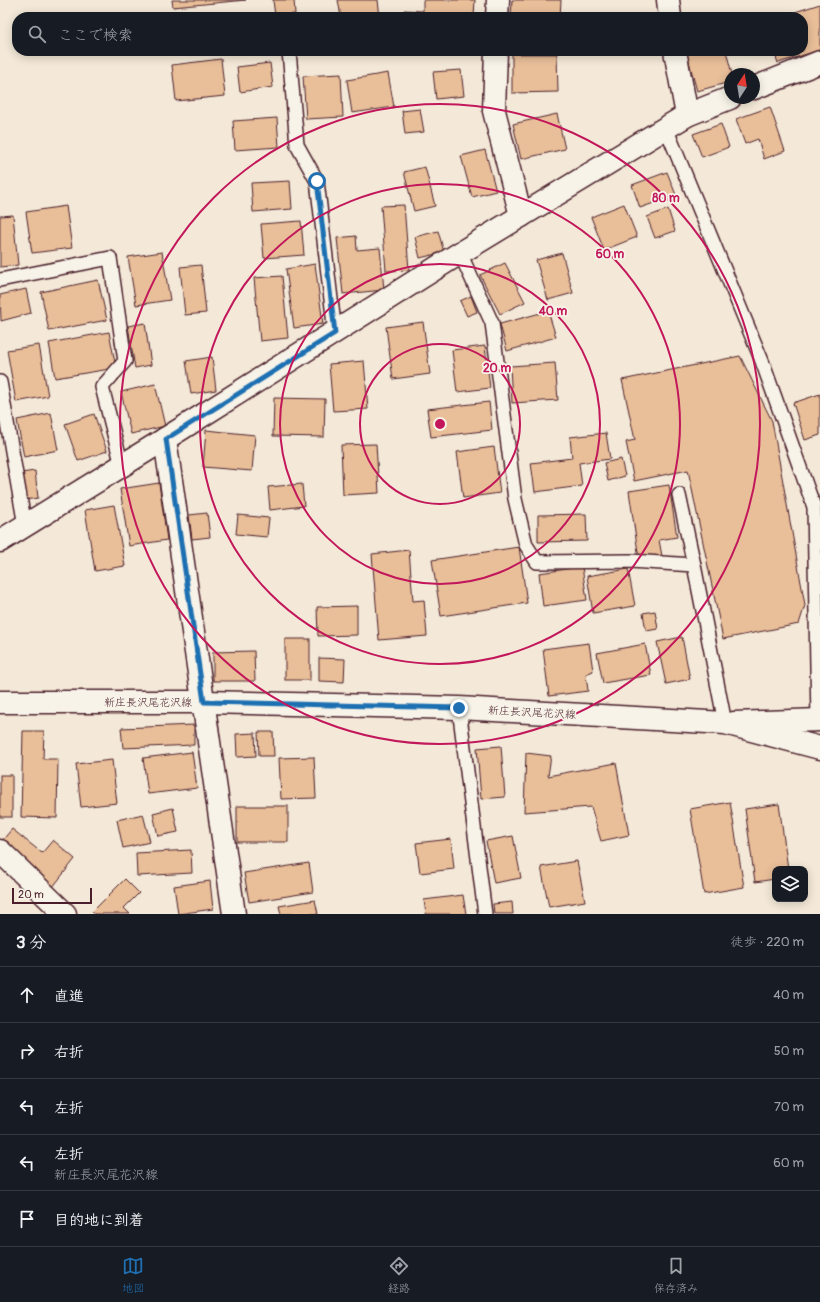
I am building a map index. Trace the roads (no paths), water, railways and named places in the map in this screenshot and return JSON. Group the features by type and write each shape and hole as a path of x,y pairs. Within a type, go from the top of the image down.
{"street":[{"path":"497,12 498,0"},
{"path":"668,0 669,12"},
{"path":"496,56 494,111 521,216"},
{"path":"676,56 687,115"},
{"path":"760,86 820,62"},
{"path":"0,541 166,439 460,253 687,115 724,100"},
{"path":"166,439 234,914"},
{"name":"新庄長沢尾花沢線","path":"0,702 204,702 459,708 725,723 820,748"},
{"path":"725,723 819,720"},
{"path":"0,851 66,914"}],"lane":[{"path":"289,56 297,145 317,181 335,333"},
{"path":"666,128 762,361 814,507 819,720"},
{"path":"460,253 492,323 515,499 526,545 537,562 630,561 694,565"},
{"path":"0,280 110,258 125,361 102,387 122,466"},
{"path":"0,382 25,526"},
{"path":"679,495 725,723"},
{"path":"459,708 485,914"}]}
